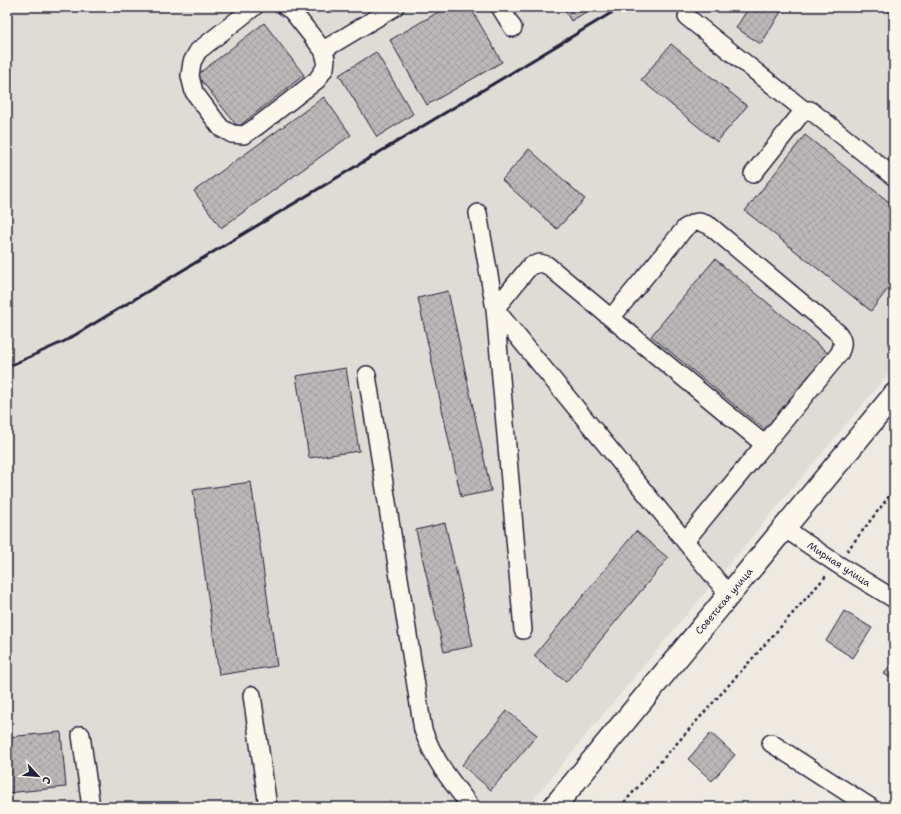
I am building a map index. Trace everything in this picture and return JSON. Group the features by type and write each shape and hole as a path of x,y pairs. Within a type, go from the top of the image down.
{"main road":[{"name":"Советская улица","path":"554,807 894,395"}],"street":[{"path":"254,7 198,51 192,62 190,76 194,92 221,128 232,134 244,135 256,127 316,80 326,68 326,59 323,50 292,11 286,7"},
{"path":"323,50 395,7"},
{"path":"500,7 513,28"},
{"path":"687,16 804,110 810,110 894,177"},
{"path":"753,174 804,110"},
{"path":"478,213 495,309 522,630"},
{"path":"611,318 685,228 694,222 702,222 838,332 842,338 843,345 839,354 685,541"},
{"path":"495,309 530,266 540,264 547,265 765,445"},
{"path":"495,309 729,595"},
{"path":"367,375 423,730 430,749 442,770 471,807"},
{"name":"Мирная улица","path":"784,528 837,564 894,599"},
{"path":"252,695 268,807"},
{"path":"81,735 91,807"},
{"path":"771,743 870,807"}],"path":[{"path":"620,807 837,564 894,490"}],"shaded area":[{"path":"7,7 894,7 894,367 527,807 7,807"}],"building":[{"path":"447,7 470,7 502,62 427,105 390,40"},
{"path":"563,7 595,7 571,21"},
{"path":"749,7 784,7 761,44 736,28"},
{"path":"883,7 894,7 894,16"},
{"path":"264,23 304,75 238,127 197,75"},
{"path":"671,44 747,106 717,142 641,80"},
{"path":"376,52 413,114 377,137 339,75"},
{"path":"324,97 351,135 221,228 194,191"},
{"path":"805,135 894,206 894,281 871,311 745,211"},
{"path":"529,149 585,199 557,229 502,180"},
{"path":"715,259 829,354 766,431 651,336"},
{"path":"448,291 491,491 461,497 418,298"},
{"path":"346,368 359,451 309,458 296,376"},
{"path":"251,482 277,666 219,675 193,490"},
{"path":"445,523 473,646 444,652 416,530"},
{"path":"636,531 668,558 566,682 534,656"},
{"path":"844,611 872,628 853,658 826,641"},
{"path":"894,659 894,680 884,674"},
{"path":"507,711 537,735 491,790 462,765"},
{"path":"61,732 66,787 7,793 7,737"},
{"path":"711,733 735,755 712,781 688,759"}],"railway":[{"path":"7,367 65,341 621,7"}]}
